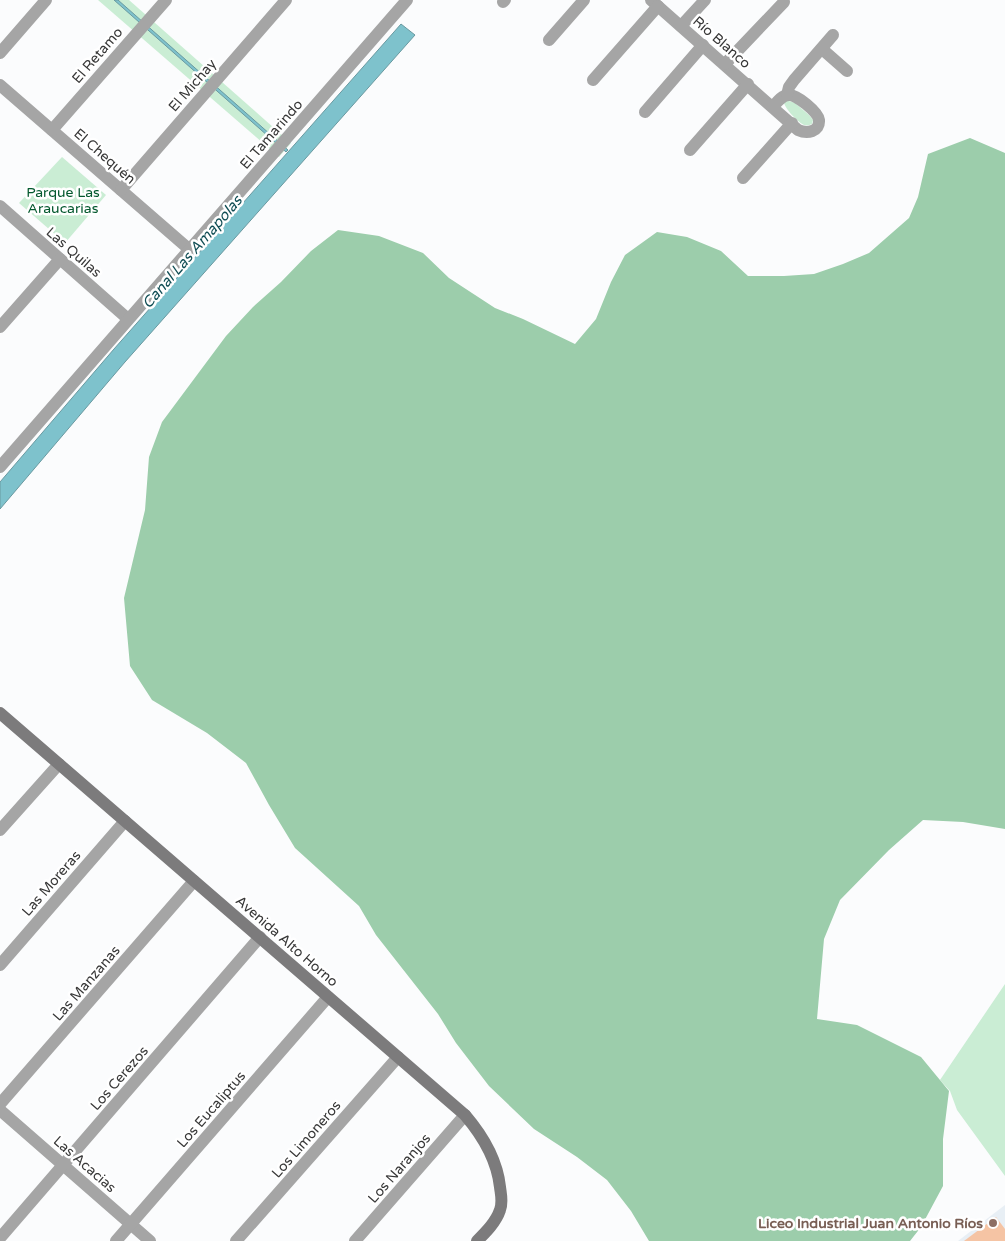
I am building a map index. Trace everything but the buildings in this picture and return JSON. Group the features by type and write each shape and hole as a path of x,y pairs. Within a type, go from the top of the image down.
{"street":[{"path":"0,53 46,0"},
{"name":"El Retamo","path":"52,130 166,0"},
{"name":"El Michay","path":"121,190 286,0"},
{"name":"El Tamarindo","path":"0,467 407,0"},
{"path":"549,40 584,0"},
{"path":"681,26 705,0"},
{"path":"725,64 784,2"},
{"path":"593,80 654,3"},
{"name":"Río Blanco","path":"654,3 792,123"},
{"path":"786,95 791,83 833,36"},
{"path":"645,112 703,45"},
{"path":"822,49 847,72"},
{"path":"690,150 748,84"},
{"name":"El Chequén","path":"0,85 190,250"},
{"path":"743,178 792,123 801,132 816,129 819,120 814,112 793,95 786,95 773,106"},
{"name":"Las Quilas","path":"0,206 128,319"},
{"path":"0,327 60,259"},
{"name":"Avenida Alto Horno","path":"0,713 465,1115 488,1147 497,1172 502,1200 500,1211 494,1222 477,1241"},
{"path":"0,830 59,764"},
{"name":"Las Moreras","path":"0,965 125,821"},
{"name":"Las Manzanas","path":"0,1104 194,881"},
{"name":"Los Cerezos","path":"0,1238 260,938"},
{"name":"Los Eucaliptus","path":"116,1241 328,997"},
{"name":"Los Limoneros","path":"236,1241 398,1057"},
{"name":"Las Acacias","path":"0,1110 150,1241"},
{"name":"Los Naranjos","path":"355,1241 465,1115"}],"shaded area":[{"name":"Liceo Industrial Juan Antonio Ríos","path":"1005,1205 1005,1241 958,1241"}],"green space":[{"path":"98,0 129,0 291,143 279,157"},
{"path":"786,100 795,103 809,115 813,120 812,124 804,125 796,119 785,106"},
{"path":"970,138 1005,153 1005,829 963,822 923,820 889,850 840,900 824,939 817,1019 857,1025 921,1057 949,1091 943,1139 943,1186 921,1227 910,1241 649,1241 631,1211 607,1180 577,1157 534,1129 489,1086 456,1043 438,1014 376,935 359,906 295,848 246,763 207,733 152,700 130,666 124,598 145,510 149,457 162,422 226,336 311,251 338,230 379,236 423,253 449,278 495,308 575,344 596,319 611,282 625,255 657,232 687,237 721,251 748,276 814,274 869,253 909,218 918,197 928,154"},
{"name":"Parque Las Araucarias","path":"62,157 106,195 65,243 19,203"},
{"path":"1005,984 1005,1176 957,1110 950,1091 940,1080"}],"water":[{"path":"114,0 118,0 288,150 286,152"},
{"path":"401,24 415,35 125,362 0,509 0,482 114,349"}],"place":[{"name":"Liceo Industrial Juan Antonio Ríos","path":"993,1223"}],"water label":[{"name":"Canal Las Amapolas","path":"192,252"}]}
